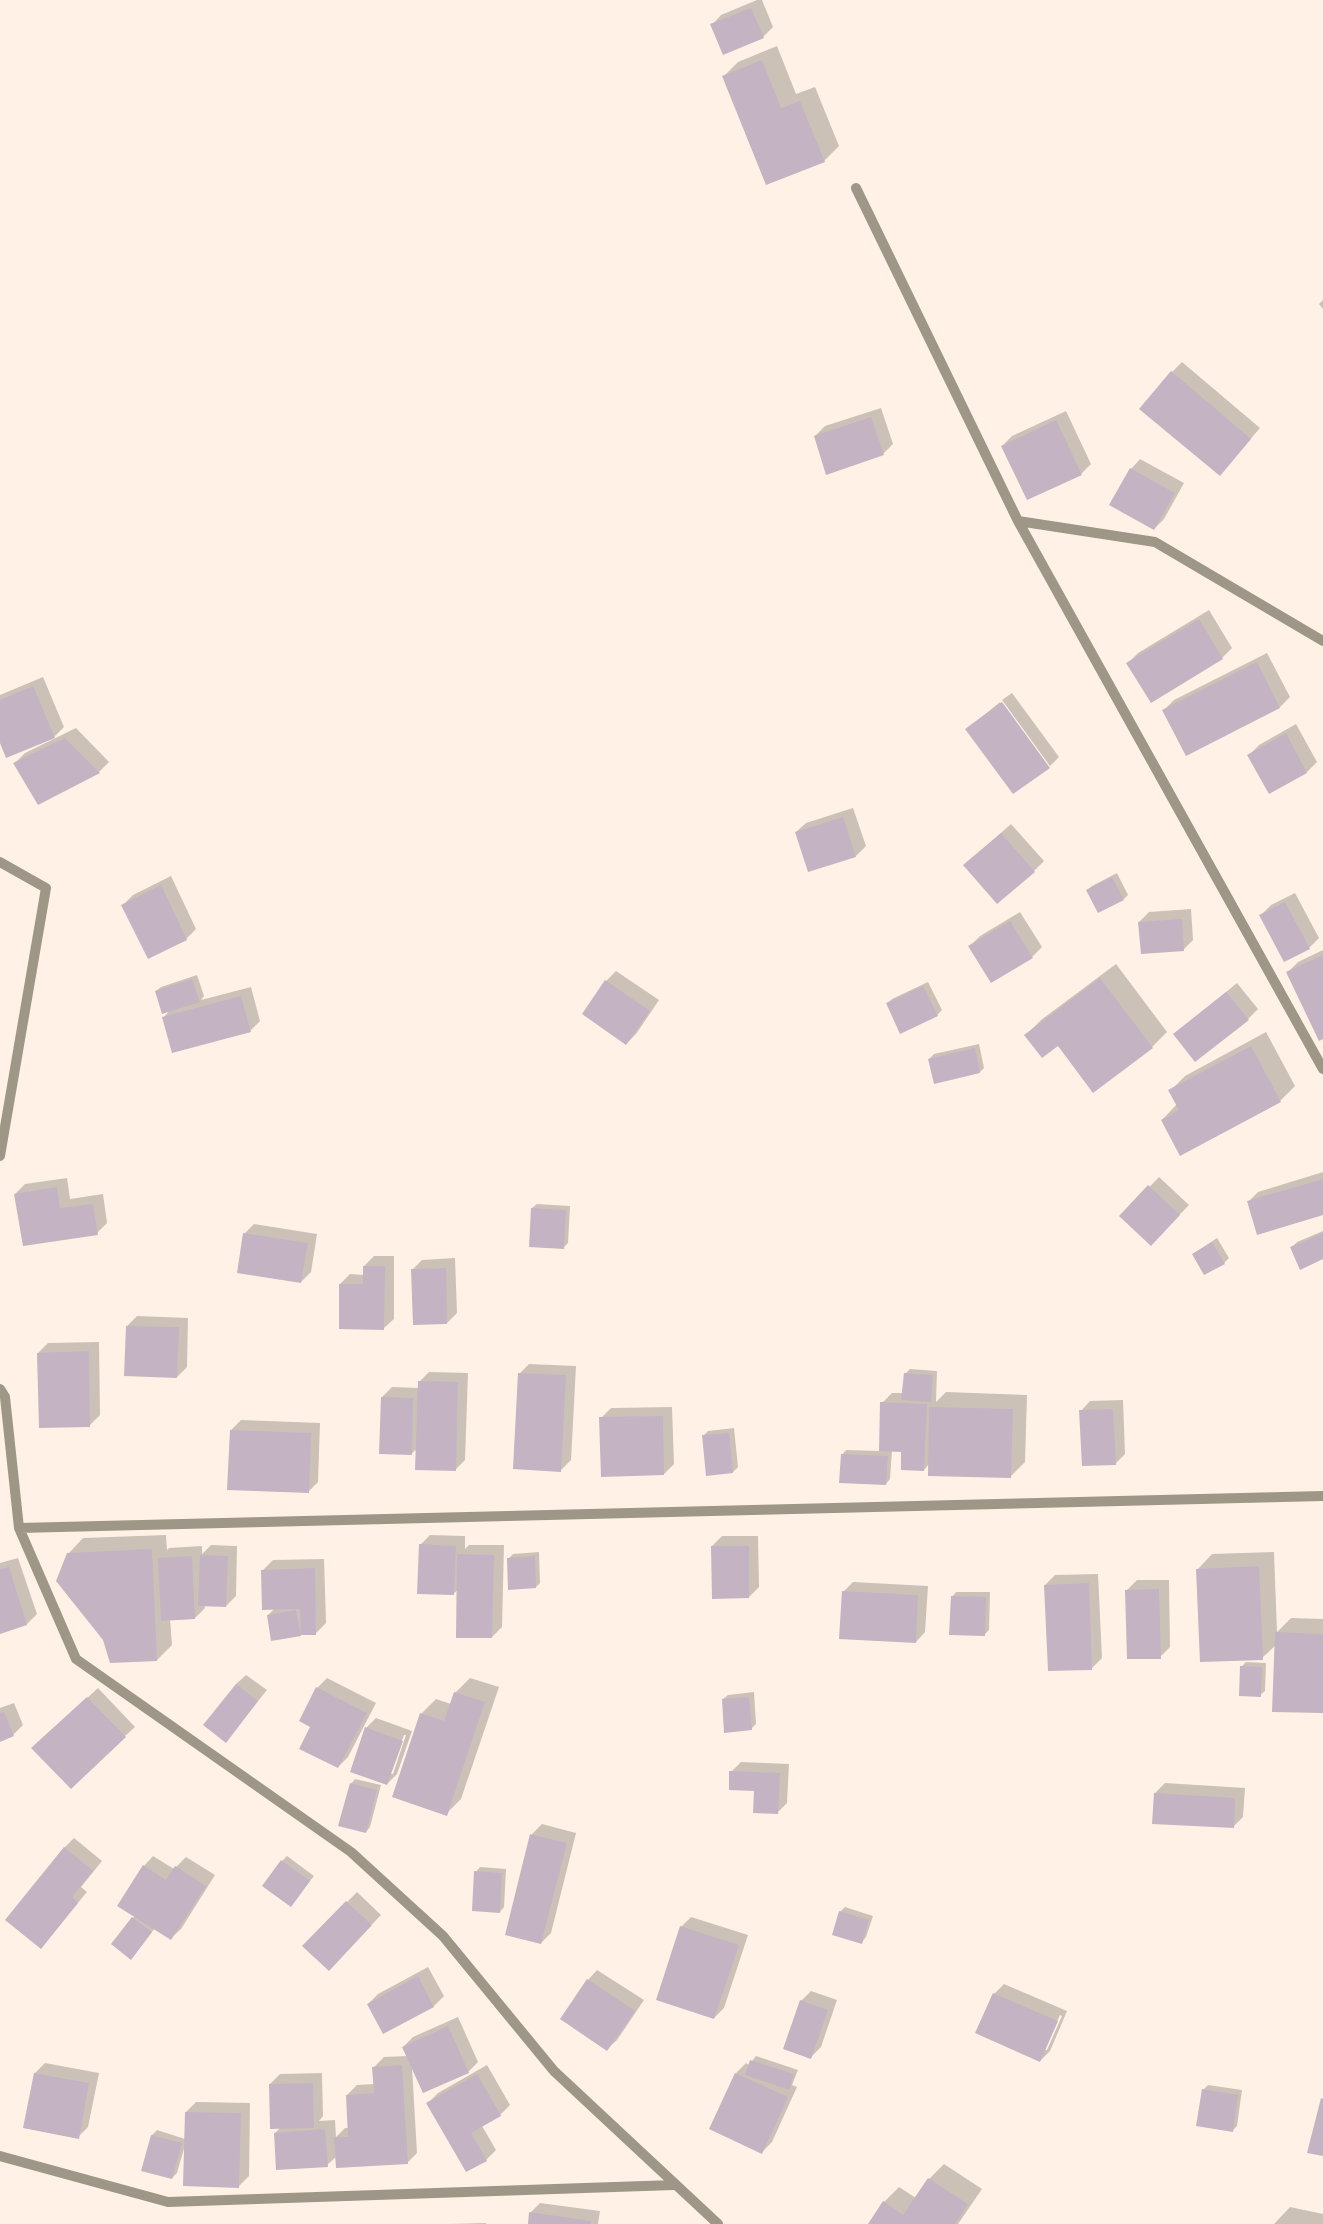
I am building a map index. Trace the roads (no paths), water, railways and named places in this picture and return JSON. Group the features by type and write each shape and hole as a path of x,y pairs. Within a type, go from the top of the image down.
{"street":[{"path":"856,188 1018,522 1323,1069"},
{"path":"1018,522 1155,542 1323,641"},
{"path":"0,862 46,888 0,1156"},
{"path":"0,1388 5,1398 19,1528 76,1658 351,1852 443,1936 554,2071 718,2224"},
{"path":"19,1528 1323,1496"},
{"path":"0,2156 168,2202 674,2185"}]}
